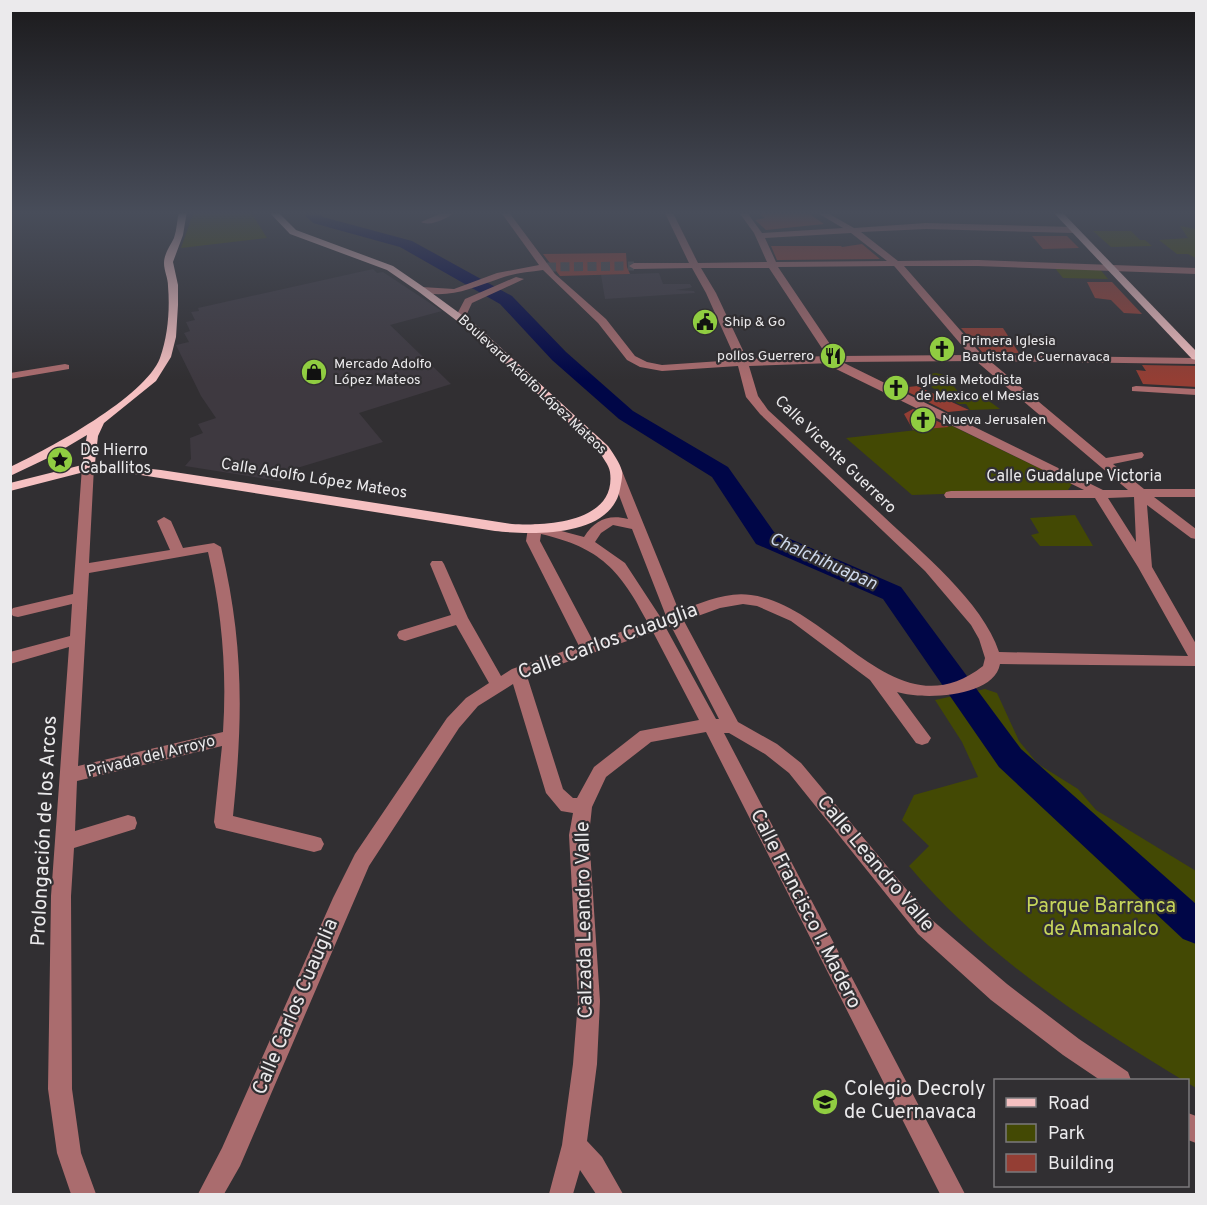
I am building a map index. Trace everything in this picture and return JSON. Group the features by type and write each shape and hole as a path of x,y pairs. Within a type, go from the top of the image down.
{"main road":[{"path":"10,472 32,463 100,420 153,380 164,364 173,317 170,267"},
{"name":"Boulevard Adolfo López Mateos","path":"388,267 460,318 604,449 616,471"},
{"path":"1114,268 1197,359"},
{"path":"88,467 92,436 100,420"},
{"name":"Calle Adolfo López Mateos","path":"10,487 88,467 152,472 382,509 511,527 535,528 561,527 590,516 611,499 616,471"}],"street":[{"path":"548,267 602,321 637,363 662,368 834,358 977,356 1197,359"},
{"path":"634,268 682,267"},
{"name":"Calle Vicente Guerrero","path":"696,267 741,362 752,397 764,412 930,568 976,621 987,639 992,663"},
{"path":"774,267 840,367 1098,492 1145,567 1192,659 992,663"},
{"path":"900,267 977,356 1140,493 1197,535"},
{"path":"1088,267 1197,271"},
{"path":"422,290 443,294 463,290 497,276 520,270 550,270"},
{"path":"460,318 464,306 473,299 507,283 550,270"},
{"path":"10,376 65,367"},
{"path":"1136,389 1197,392"},
{"path":"1103,462 1138,455"},
{"name":"Prolongación de los Arcos","path":"83,1194 69,1153 60,1089 61,896 88,467"},
{"name":"Boulevard Adolfo López Mateos","path":"616,471 666,622"},
{"name":"Calle Guadalupe Victoria","path":"951,495 1098,492 1197,493"},
{"path":"1140,493 1145,567"},
{"path":"587,544 596,527 605,522 616,520 636,526"},
{"path":"164,521 178,551"},
{"path":"535,528 533,541 588,647"},
{"name":"Calle Adolfo López Mateos","path":"535,528 563,534 587,544 614,560 666,622"},
{"name":"Privada del Arroyo","path":"83,569 178,551 214,547 228,614 234,702 223,822 314,844"},
{"path":"436,564 460,618 498,684"},
{"path":"18,612 81,597"},
{"name":"Calle Carlos Cuauglia","path":"210,1194 231,1157 340,905 362,860 453,723 472,702 498,684 518,673 588,647 733,600 749,599 768,604 801,618 877,678 896,685 930,690 949,689 972,683 992,663"},
{"path":"405,635 460,618"},
{"path":"666,622 732,727"},
{"name":"Calle Francisco I. Madero","path":"666,622 696,704 711,725 953,1194"},
{"path":"10,658 78,639"},
{"path":"518,673 555,793 568,805 583,807"},
{"path":"877,678 922,738"},
{"name":"Calle Leandro Valle","path":"711,725 732,727 771,749 795,768 926,927 999,992 1071,1047 1119,1079"},
{"name":"Calzada Leandro Valle","path":"561,1194 574,1145 585,1064 588,1001 579,835 583,807 600,772 646,736 711,725"},
{"name":"Privada del Arroyo","path":"69,776 232,737"},
{"path":"65,842 128,823"},
{"path":"574,1145 593,1166 610,1194"}],"shaded area":[{"name":"Mercado Adolfo López Mateos","path":"373,269 377,273 383,272 442,311 390,325 451,384 359,413 383,442 287,471 290,479 279,481 185,466 191,459 190,438 203,433 198,424 216,418 201,396 176,345 189,342 184,333 190,331 186,322 195,320 191,312 199,311 198,308"},
{"path":"659,273 663,284 690,284 692,287 676,290 694,291 695,293 605,299 601,275"}],"green space":[{"path":"1054,267 1099,268 1108,279 1063,278"},
{"path":"928,374 944,375 961,395 982,396 1000,409 970,410 966,404 959,404 931,387 935,385"},
{"path":"952,426 1072,484 1068,490 912,495 846,438"},
{"path":"1075,515 1093,546 1040,546 1031,535 1039,533 1030,518"},
{"name":"Parque Barranca de Amanalco","path":"985,689 997,693 1019,741 1038,764 1078,789 1096,810 1196,871 1196,1088 1189,1084 1189,1079 1181,1079 1119,1041 1007,961 940,900 909,866 929,846 902,820 914,795 978,777 962,742 935,700"}],"building":[{"path":"553,267 627,267 630,274 560,276"},
{"path":"1087,282 1112,282 1142,314 1124,313 1111,300 1095,298"},
{"path":"961,328 1003,328 1019,353 983,353"},
{"path":"1142,365 1197,366 1197,387 1143,384 1136,370 1146,371"},
{"path":"917,386 969,410 948,412 900,388"},
{"name":"Nueva Jerusalen","path":"913,409 949,427 913,430 904,414"}],"waterway":[{"name":"Chalchihuapan","path":"447,267 506,300 559,356 626,415 720,472 765,538 892,593 1010,758 1196,927"}],"place":[{"name":"Ship & Go","path":"705,322"},
{"name":"Primera Iglesia Bautista de Cuernavaca","path":"942,349"},
{"name":"pollos Guerrero","path":"833,356"},
{"name":"Mercado Adolfo López Mateos","path":"314,372"},
{"name":"Iglesia Metodista de Mexico el Mesias","path":"896,388"},
{"name":"Nueva Jerusalen","path":"923,420"},
{"name":"De Hierro Caballitos","path":"60,460"},
{"name":"Colegio Decroly de Cuernavaca","path":"825,1102"}]}
